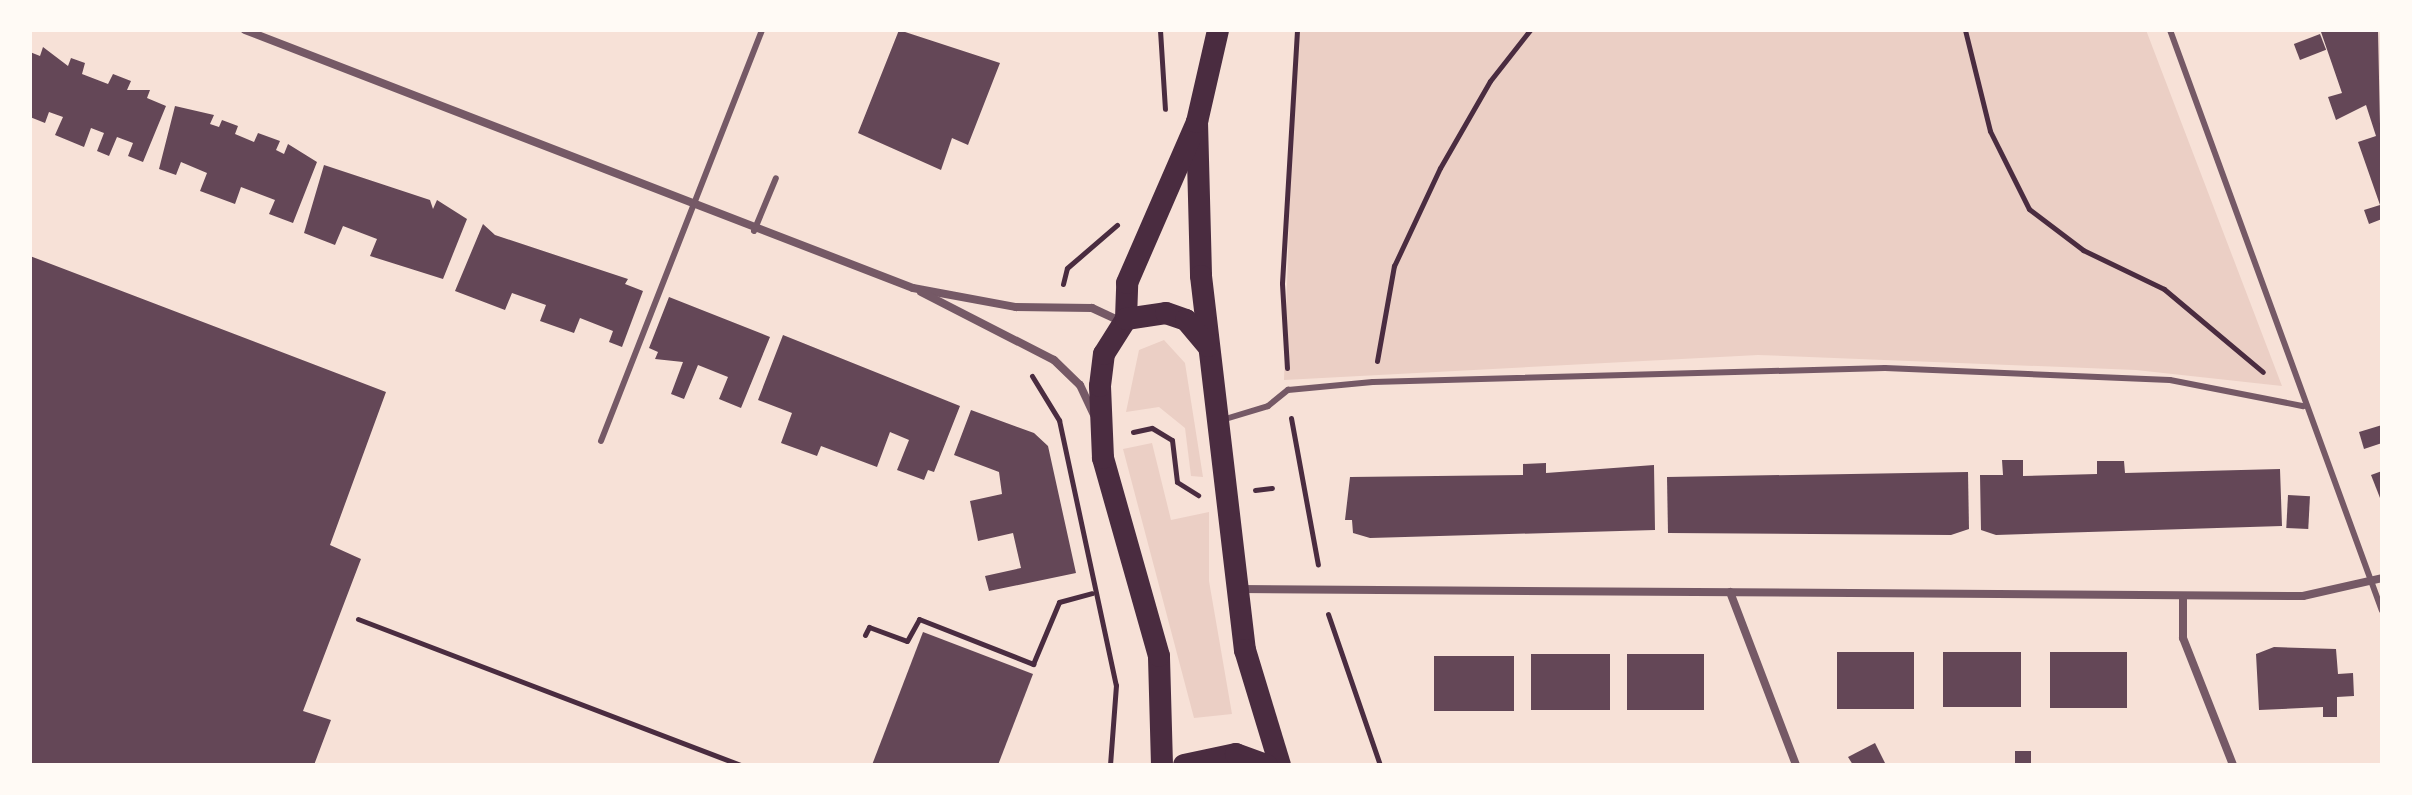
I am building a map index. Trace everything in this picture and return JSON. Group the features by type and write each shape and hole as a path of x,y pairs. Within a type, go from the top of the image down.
{"highway":[{"path":"1162,765 1159,656 1100,434 1104,354 1124,321 1127,283 1197,122 1218,30"},
{"path":"1197,122 1201,276 1222,420 1238,589 1255,693 1280,765"},
{"path":"1124,321 1166,313 1186,320 1213,355"},
{"path":"1184,765 1236,754 1267,765"}],"street":[{"path":"245,30 754,231 913,288 1038,353 1080,385 1100,434"},
{"path":"913,288 1055,309 1092,308 1124,321"},
{"path":"1238,589 2303,596 2382,578"},
{"path":"1730,592 1796,765"},
{"path":"2183,597 2183,638 2233,765"}],"lane":[{"path":"601,441 762,30"},
{"path":"2170,30 2303,406 2382,611"},
{"path":"754,231 776,178"},
{"path":"1222,420 1268,406 1288,390 1373,382 1885,368 2170,380 2303,406"}],"path":[{"path":"1160,30 1164,121"},
{"path":"1297,30 1282,283 1288,390 1322,590 1380,765"},
{"path":"1373,382 1394,266 1468,118 1530,30"},
{"path":"1965,30 1990,131 2029,209 2083,250 2164,289 2303,406"},
{"path":"1055,309 1067,268 1123,220"},
{"path":"1038,353 1030,383 1059,420 1061,444 1092,593 1116,685 1110,765"},
{"path":"1061,444 1100,434 1152,428 1172,440 1177,482 1191,494 1272,488"},
{"path":"865,635 869,627 907,641 919,619 1033,664 1059,602 1092,593"},
{"path":"358,619 740,765"}],"shaded area":[{"path":"1295,30 2146,30 2282,386 2136,370 1758,355 1284,380"},
{"path":"1164,340 1185,363 1203,477 1191,476 1185,428 1159,407 1126,412 1139,350"},
{"path":"1152,443 1171,520 1209,512 1209,581 1232,714 1194,718 1123,449"}],"building":[{"path":"899,30 1000,63 968,145 952,138 941,170 858,133"},
{"path":"2378,30 2382,219 2369,224 2364,210 2380,205 2358,142 2376,136 2366,105 2336,120 2328,97 2342,93 2321,32"},
{"path":"2320,34 2326,50 2300,60 2294,44"},
{"path":"43,47 68,66 71,58 85,63 82,74 108,84 113,74 131,81 127,90 150,90 147,98 166,106 143,162 128,156 133,143 117,137 109,156 97,151 104,133 91,128 84,147 55,135 63,117 49,112 45,123 30,117 30,52 40,56"},
{"path":"175,106 214,115 210,124 219,127 222,120 238,126 235,134 254,142 258,133 280,141 276,150 284,154 288,144 317,162 293,223 269,214 275,200 241,187 235,204 200,191 207,173 181,162 176,175 159,169"},
{"path":"324,165 430,200 433,209 437,200 467,219 443,279 370,256 377,239 343,226 335,245 304,233"},
{"path":"483,224 495,235 628,279 625,284 643,291 622,347 609,342 613,331 580,318 574,333 540,321 546,305 512,293 505,310 455,291"},
{"path":"30,256 386,392 330,545 361,559 303,711 331,720 314,765 30,765"},
{"path":"669,297 770,337 741,408 719,399 728,377 698,365 684,399 671,394 683,362 655,359 658,352 649,348"},
{"path":"783,335 960,406 934,472 928,470 924,480 897,470 909,440 890,432 877,467 821,446 817,456 781,443 792,413 758,400"},
{"path":"971,410 1034,433 1048,446 1076,573 989,591 985,576 1021,568 1013,533 978,541 970,501 1002,494 999,472 954,455"},
{"path":"2382,425 2382,443 2364,449 2359,432"},
{"path":"2002,460 2023,460 2023,476 2097,474 2097,461 2124,461 2125,473 2280,469 2282,526 1996,535 1981,530 1980,475 2003,475"},
{"path":"1546,463 1546,473 1654,465 1655,530 1370,538 1353,533 1352,520 1345,520 1350,477 1523,475 1523,464"},
{"path":"2382,471 2382,503 2371,475"},
{"path":"1968,472 1969,529 1951,535 1668,533 1667,477"},
{"path":"2288,495 2310,496 2308,529 2286,528"},
{"path":"923,632 1033,674 998,765 872,765"},
{"path":"2274,647 2336,649 2338,674 2353,673 2354,696 2337,697 2337,717 2323,717 2323,707 2259,710 2256,654"},
{"path":"1837,652 1914,652 1914,709 1837,709"},
{"path":"1943,652 2021,652 2021,707 1943,707"},
{"path":"2050,652 2127,652 2127,708 2050,708"},
{"path":"1531,654 1610,654 1610,710 1531,710"},
{"path":"1627,654 1704,654 1704,710 1627,710"},
{"path":"1434,656 1514,656 1514,711 1434,711"},
{"path":"1875,743 1886,765 1853,765 1848,757"},
{"path":"2015,751 2031,751 2031,765 2015,765"}]}
